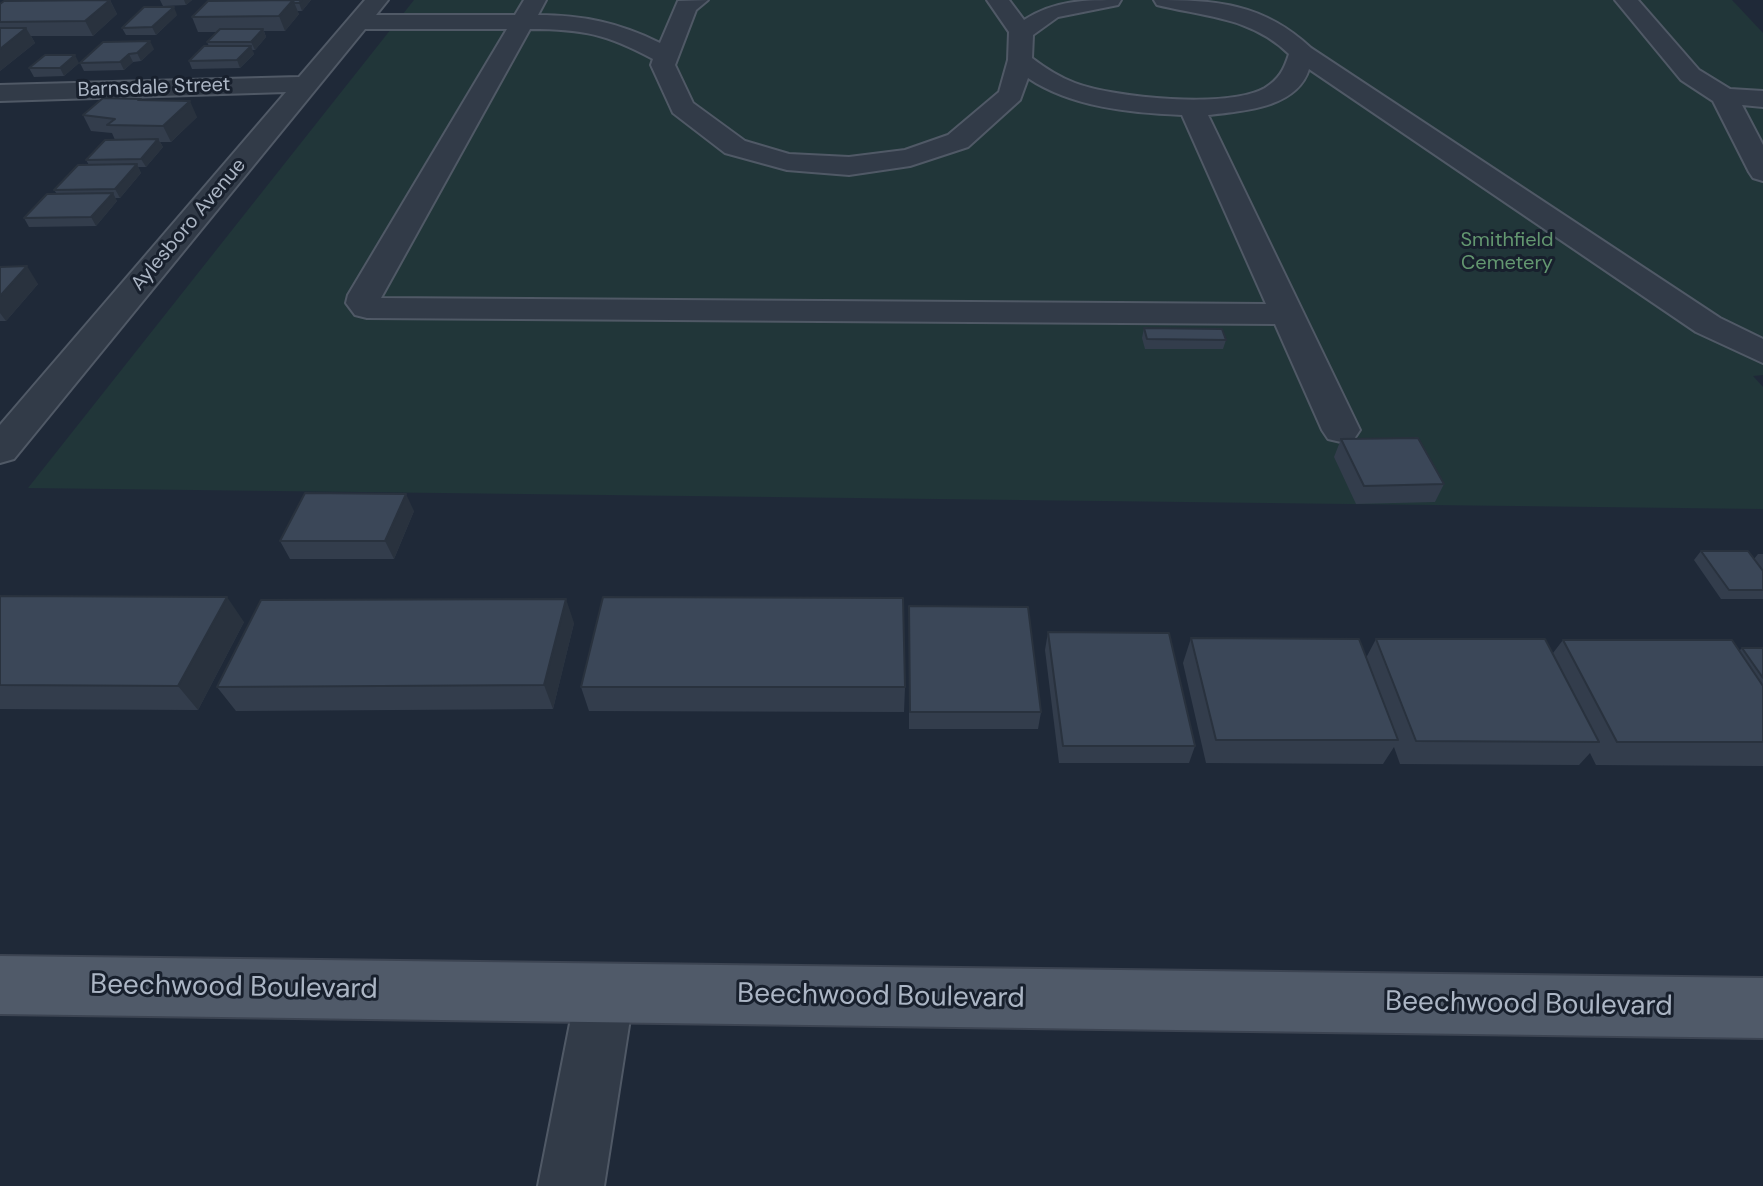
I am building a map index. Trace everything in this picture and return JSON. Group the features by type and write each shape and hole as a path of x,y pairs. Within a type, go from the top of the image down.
{"main road":[{"name":"Beechwood Boulevard","path":"0,985 1763,1008"}],"street":[{"path":"697,0 686,6 663,65 682,107 735,147 787,162 849,166 910,158 958,141 1011,95 1020,60 1021,32 998,0"},
{"path":"1021,32 1051,12 1110,0"},
{"path":"1165,0 1218,8 1245,16 1287,37 1302,53 1708,325 1763,352"},
{"path":"1626,0 1690,75 1724,96 1763,99"},
{"path":"368,11 529,10 622,33 666,56"},
{"path":"529,10 365,295 363,303 367,308 1287,314"},
{"name":"Aylesboro Avenue","path":"0,450 368,11"},
{"path":"1020,60 1040,76 1069,90 1107,101 1148,107 1192,108 1232,105 1265,96 1289,84 1301,69 1302,53"},
{"name":"Barnsdale Street","path":"0,93 307,84"},
{"path":"1724,96 1763,172"},
{"path":"1192,108 1341,430"},
{"path":"571,1186 605,993"}],"green space":[{"name":"Smithfield Cemetery","path":"414,0 1732,0 1763,33 1763,375 1753,376 1763,387 1763,509 28,488"}],"building":[{"path":"110,0 85,21 0,22 0,4 4,1"},
{"path":"293,0 279,16 192,17 208,1"},
{"path":"144,7 174,7 152,27 122,28"},
{"path":"0,28 26,28 0,49"},
{"path":"220,29 263,29 251,42 207,42"},
{"path":"150,41 120,62 80,63 103,42"},
{"path":"204,46 251,46 237,60 189,61"},
{"path":"45,55 75,55 60,68 29,68"},
{"path":"103,98 190,101 163,126 107,125 115,119 83,115"},
{"path":"158,139 141,159 86,160 105,140"},
{"path":"137,164 115,189 54,190 78,165"},
{"path":"113,193 91,217 24,218 47,194"},
{"path":"27,266 0,296 0,267"},
{"path":"1144,328 1222,329 1226,340 1147,339"},
{"path":"1418,438 1444,484 1364,486 1341,439"},
{"path":"305,493 406,494 385,541 280,541"},
{"path":"1701,551 1748,551 1763,571 1763,590 1729,590"},
{"path":"0,596 227,597 178,686 0,685"},
{"path":"603,597 903,598 905,687 581,687"},
{"path":"566,599 544,685 217,687 261,600"},
{"path":"909,606 1028,607 1041,712 910,712"},
{"path":"1048,632 1169,633 1195,746 1063,746"},
{"path":"1191,638 1359,639 1398,740 1216,740"},
{"path":"1376,639 1545,639 1599,742 1416,741"},
{"path":"1563,640 1732,640 1763,686 1763,742 1617,742"},
{"path":"1742,648 1763,648 1763,678"}]}
